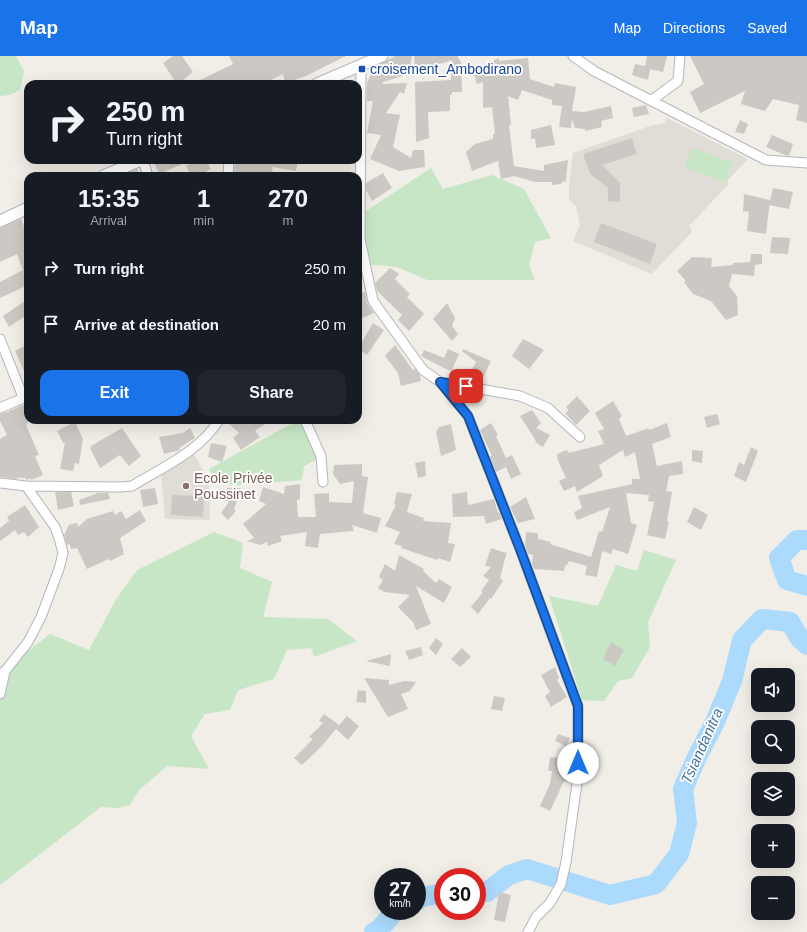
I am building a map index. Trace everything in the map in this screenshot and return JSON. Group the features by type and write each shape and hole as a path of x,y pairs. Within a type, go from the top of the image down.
{"street":[{"path":"326,80 382,56"},
{"path":"573,56 594,70 766,160 807,163"},
{"path":"652,100 678,81 680,56"},
{"path":"361,65 361,80"},
{"path":"113,172 132,164"},
{"path":"0,221 24,210"},
{"path":"362,249 373,301 423,370 440,382 468,416 520,549 578,706 578,776 566,862 561,884 550,903 536,917 528,932"},
{"path":"0,339 24,394"},
{"path":"440,382 520,396 548,408 580,437"},
{"path":"0,408 24,396"},
{"path":"0,483 26,486 132,486 194,448 216,424"},
{"path":"308,424 321,456 323,482"},
{"path":"0,694 2,673 28,642 41,617 57,576 63,553 55,527 26,486"}],"shaded area":[{"path":"667,118 748,159 728,180 728,184 725,188 689,226 692,232 652,274 573,241 580,225 576,206 569,199 569,185 573,153 650,126 665,123"},
{"name":"Ecole Privée Poussinet","path":"194,454 209,481 210,520 165,519 161,474"}],"green space":[{"path":"0,56 16,56 24,71 20,90 10,95 0,96"},
{"path":"692,148 732,162 725,182 685,168"},
{"path":"431,168 443,189 492,175 524,189 551,238 535,242 529,265 535,280 427,280 397,267 365,264 362,235 362,214"},
{"path":"291,424 304,424 317,452 316,460 304,466 302,480 236,485 215,483 209,469"},
{"path":"214,532 243,543 240,568 272,582 263,617 328,619 357,641 314,657 311,648 287,650 274,679 238,690 230,710 205,714 191,736 209,769 167,766 139,790 130,805 118,808 101,807 0,885 0,673 50,634 89,650 115,601 137,570"},
{"path":"644,550 676,560 648,622 650,647 632,678 618,681 604,701 582,700 549,596 598,606 616,565 637,571"}],"building":[{"path":"173,56 182,56 193,72 183,80 174,80 163,63"},
{"path":"229,56 346,56 306,76 294,80 284,80 283,74 271,80 200,80 233,64"},
{"path":"395,56 412,56 409,74 383,82 383,84 407,83 404,94 400,92 386,113 400,115 393,147 411,158 413,150 424,150 425,167 399,171 370,159 381,135 367,133 373,101 367,101 367,83 374,67"},
{"path":"414,56 458,56 461,61 462,92 452,92 452,95 450,95 450,111 428,112 429,138 416,142 415,82 451,80 452,60 415,72"},
{"path":"647,56 667,56 663,72 650,69 648,80 632,75 635,64 645,66"},
{"path":"690,56 807,56 807,123 796,120 799,105 773,99 765,111 741,104 745,91 700,113 690,92 704,84"},
{"path":"499,58 499,61 528,58 530,79 554,87 555,83 576,87 572,111 584,112 611,106 613,118 601,121 602,127 585,131 585,129 575,128 572,119 571,128 559,127 562,106 552,105 552,100 522,90 518,100 508,96 511,125 509,125 514,166 544,171 544,165 568,160 566,181 562,182 561,184 552,185 552,182 535,182 514,176 501,179 498,161 472,171 466,152 475,144 493,139 493,134 495,134 492,107 483,108 483,82 477,84 473,71"},
{"path":"646,105 649,114 634,117 632,108"},
{"path":"740,120 748,124 744,134 735,132"},
{"path":"551,125 555,145 536,148 535,138 531,139 531,130"},
{"path":"772,135 793,144 789,156 766,147"},
{"path":"632,138 637,154 602,165 620,183 620,202 608,201 608,188 590,174 583,154"},
{"path":"155,164 183,164 164,172 158,172"},
{"path":"190,164 208,164 211,169 205,172 189,172 186,166"},
{"path":"235,164 297,164 296,171 272,167 273,172 234,172"},
{"path":"137,169 138,172 130,172"},
{"path":"383,173 392,188 372,201 366,190 366,183"},
{"path":"773,188 793,192 789,209 769,205"},
{"path":"744,194 770,200 766,234 747,231 749,212 743,211"},
{"path":"21,219 24,226 24,287 0,298 0,282 23,270 17,254 0,262 0,228"},
{"path":"601,223 657,244 650,264 594,242"},
{"path":"772,237 790,238 788,254 770,253"},
{"path":"751,254 762,254 762,264 755,265 754,276 732,274 729,286 737,296 738,315 726,320 711,301 693,294 684,282 686,281 677,271 692,257 712,258 711,267 750,262"},
{"path":"390,268 399,274 395,279 410,294 407,297 424,314 409,331 398,320 402,315 377,291 375,283"},
{"path":"365,292 367,303 374,313 362,318 362,293"},
{"path":"24,302 24,317 9,327 3,316"},
{"path":"447,303 455,318 452,326 458,334 452,341 433,319"},
{"path":"373,323 384,330 367,355 362,352 362,342"},
{"path":"523,339 544,350 529,369 512,356"},
{"path":"395,345 413,370 415,369 420,375 421,381 401,386 398,373 385,356"},
{"path":"24,346 24,371 15,351"},
{"path":"448,349 459,354 452,370 448,370 421,356 424,350 444,358"},
{"path":"463,349 491,361 481,382 468,376 476,362 462,351"},
{"path":"577,396 590,411 576,425 565,413 569,410 566,407"},
{"path":"613,401 622,416 619,419 626,436 649,428 649,430 667,423 671,437 652,444 657,466 682,461 683,474 669,476 666,491 672,492 667,521 669,522 665,539 647,535 654,502 648,501 649,495 626,493 631,523 637,525 628,554 613,549 611,554 602,551 597,577 585,575 587,566 569,561 567,565 565,565 564,571 534,569 532,563 533,555 528,554 525,544 526,532 538,533 538,539 551,542 550,544 591,557 599,531 602,532 610,507 577,520 574,512 582,508 578,496 632,484 632,479 640,479 635,452 625,457 623,450 599,465 603,476 577,492 575,486 564,491 559,481 566,478 558,461 557,454 567,450 569,453 604,444 598,431 604,429 595,413"},
{"path":"24,405 24,424 28,424 26,425 39,455 35,456 43,475 31,480 31,478 26,480 25,477 22,479 21,477 16,479 0,477 0,439 7,435 0,421 0,414"},
{"path":"532,410 541,423 536,428 550,435 543,447 535,442 536,441 520,416"},
{"path":"717,414 720,424 707,428 704,417"},
{"path":"491,423 498,435 496,436 506,458 512,455 521,474 511,479 506,467 496,472 490,456 492,456 480,430"},
{"path":"71,424 76,424 83,439 79,464 75,463 73,471 60,469 65,442 63,443 57,431"},
{"path":"229,424 265,424 255,431 260,437 241,450 233,438 239,433"},
{"path":"451,424 456,450 441,456 436,432 439,427"},
{"path":"122,428 141,456 129,466 120,455 100,468 91,450 91,446"},
{"path":"190,428 195,438 179,448 180,450 164,454 159,437 183,433"},
{"path":"211,443 227,446 222,462 208,457"},
{"path":"751,447 758,451 746,482 734,476 739,462 744,465"},
{"path":"692,450 703,451 702,463 692,461"},
{"path":"425,461 426,476 418,478 415,463"},
{"path":"362,464 362,476 368,477 363,513 381,518 377,533 352,525 354,531 320,534 318,548 305,546 307,532 280,536 282,541 268,546 267,542 260,545 247,541 254,538 243,524 266,504 259,501 263,487 284,494 285,486 300,484 300,499 297,500 298,517 316,517 314,494 329,493 329,502 352,503 354,481 340,484 333,474 334,465"},
{"path":"155,488 158,504 143,507 140,490"},
{"path":"227,488 241,488 234,510 236,511 228,520 221,513 229,502 224,500"},
{"path":"55,492 71,492 74,506 58,510"},
{"path":"397,492 412,494 407,512 424,518 423,521 451,523 448,543 455,544 450,562 438,558 437,560 401,548 402,546 394,544 400,532 385,526 396,505 394,504"},
{"path":"467,492 468,505 494,499 498,513 499,512 502,519 486,524 484,516 453,517 452,494"},
{"path":"98,493 108,493 110,499 80,505 79,500"},
{"path":"172,495 204,496 203,517 171,515"},
{"path":"526,497 535,519 518,523 510,507"},
{"path":"25,505 39,527 28,537 24,532 18,535 15,530 0,541 0,528 9,521 7,517"},
{"path":"694,507 708,515 701,530 687,522"},
{"path":"140,510 146,521 120,538 124,554 110,561 109,559 87,569 77,548 71,549 70,544 67,545 64,535 69,525 77,523 78,527 87,519 113,511 115,515 121,511 126,519"},
{"path":"491,548 506,553 507,551 500,578 503,581 491,599 490,598 478,614 471,607 483,592 481,591 489,580 483,576 491,567 485,566"},
{"path":"399,555 424,569 423,571 436,583 439,579 452,587 444,603 416,586 431,624 416,630 413,622 398,607 410,595 384,592 378,588 383,580 379,577 385,564 395,571"},
{"path":"436,638 443,644 436,655 429,648"},
{"path":"611,642 624,650 615,666 603,659"},
{"path":"421,647 423,655 409,660 405,651"},
{"path":"462,648 471,657 460,667 451,659"},
{"path":"391,654 390,666 366,661"},
{"path":"555,667 559,678 557,680 567,697 551,707 545,696 550,692 541,675"},
{"path":"364,678 389,680 389,685 405,681 416,682 410,691 401,694 408,709 388,717"},
{"path":"358,690 366,691 366,703 356,702"},
{"path":"494,696 505,698 502,711 491,709"},
{"path":"324,714 339,725 322,746 302,765 294,758 313,739 309,737 323,723 319,721"},
{"path":"347,716 359,726 348,740 336,729"},
{"path":"558,734 570,738 566,746 555,741"},
{"path":"550,757 569,759 567,782 564,781 550,811 540,806 550,784 552,771 548,771"},
{"path":"499,892 511,895 505,922 494,920"}],"waterway":[{"name":"Tsiandanitra","path":"807,540 797,540 779,558 787,580 807,586"},
{"name":"Tsiandanitra","path":"486,892 509,875 527,869 610,895 656,884 679,854 687,823 683,789 715,722 732,681 742,640 762,619 790,622 800,639 807,645"},
{"name":"Tsiandanitra","path":"426,896 434,895"},
{"name":"Tsiandanitra","path":"374,932 378,931 387,920"}],"place":[{"name":"croisement_Ambodirano","path":"362,69"},
{"name":"Ecole Privée Poussinet","path":"186,486"}],"route":[{"path":"466,386 440,382 468,416 520,549 578,706 578,763"}]}
